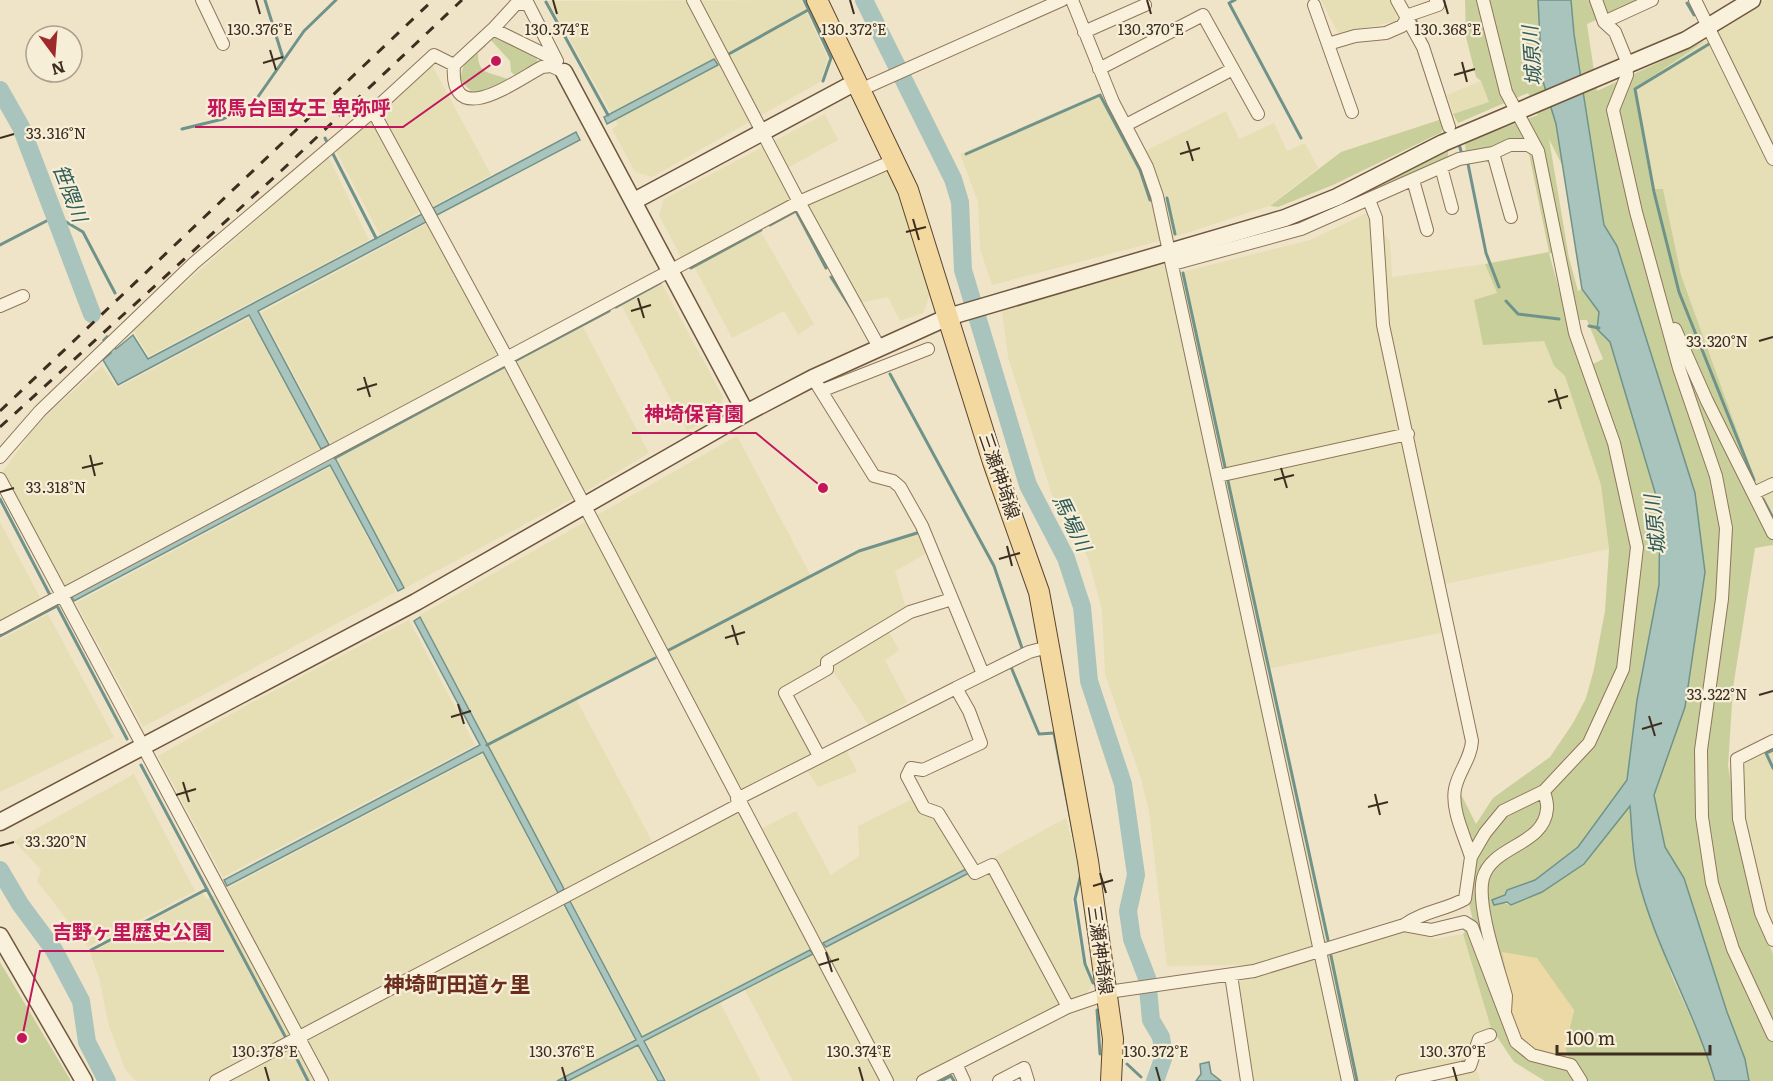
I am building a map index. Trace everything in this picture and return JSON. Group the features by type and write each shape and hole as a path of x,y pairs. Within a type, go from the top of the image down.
{"main road":[{"name":"三瀬神埼線","path":"818,0 895,160 955,315 993,462 1039,592 1084,832 1113,1039 1112,1080"}],"street":[{"path":"202,0 223,44"},
{"path":"693,0 799,202 879,347"},
{"path":"634,201 762,132 858,86 890,76 1062,0"},
{"path":"1072,0 1099,69 1147,167 1172,258 1348,1081"},
{"path":"1397,0 1410,15 1449,127"},
{"path":"1328,44 1354,36 1386,33 1402,26 1410,15 1438,5 1436,0"},
{"path":"923,1081 1068,1007 1133,988 1254,971 1404,925 1421,914 1465,899 1471,857 1485,833 1503,811 1544,791 1589,743 1623,669 1637,547 1614,443 1575,333 1538,151 1514,111 1506,92 1483,0"},
{"path":"1596,0 1604,22 1615,32 1627,75 1613,110 1636,212 1679,368 1716,476 1726,528 1722,598 1701,750 1702,817 1712,883 1733,949 1773,1035"},
{"path":"1604,22 1653,0"},
{"path":"1695,0 1773,159"},
{"path":"1172,258 1285,218 1336,197 1443,142 1686,40 1752,0"},
{"path":"560,66 542,67 485,98 470,100 460,94 453,79 454,65 516,4 532,2 560,66 746,413"},
{"path":"1084,32 1145,5"},
{"path":"1314,5 1352,112"},
{"path":"1099,69 1203,15 1257,114"},
{"path":"493,29 560,66"},
{"path":"0,457 40,411 210,249 373,111 434,55 454,65"},
{"path":"1126,124 1233,69"},
{"path":"373,111 507,358 887,1081"},
{"path":"817,385 879,347 955,315 1172,258 1301,229 1413,180 1440,167 1457,154 1493,153 1510,145 1528,145 1538,151"},
{"path":"1493,153 1511,218"},
{"path":"0,628 799,202 895,160"},
{"path":"1440,167 1452,208"},
{"path":"1413,180 1427,230"},
{"path":"1369,200 1376,218 1383,325 1472,741 1471,753 1455,787 1454,800 1471,857"},
{"path":"0,306 22,297"},
{"path":"1662,304 1707,401 1773,533"},
{"path":"0,822 416,602 746,413 817,385 928,349"},
{"path":"817,385 874,476 893,481 900,487 922,526 983,674"},
{"path":"1218,476 1408,434"},
{"path":"0,479 56,598 145,746 291,1040 322,1081"},
{"path":"1754,493 1773,484"},
{"path":"819,756 785,693 826,669 827,662 910,612 952,599"},
{"path":"216,1081 739,802 819,756 1029,652 1048,647"},
{"path":"956,688 969,711 981,743 923,770 911,768 907,776 924,808 938,813 975,873 992,865 1068,1007"},
{"path":"1773,741 1737,759 1739,819 1761,913 1773,940"},
{"path":"1504,1015 1506,996 1480,896 1484,876 1497,857 1535,834 1547,810 1544,791"},
{"path":"1404,925 1431,930 1464,922 1472,927 1516,1042 1532,1055 1571,1065 1581,1081"},
{"path":"0,936 84,1081"},
{"path":"1231,975 1247,1081"},
{"path":"1402,1081 1443,1077 1470,1066 1479,1039 1490,1035"},
{"path":"956,1064 964,1081"},
{"path":"999,1081 1024,1068 1028,1081"}],"shaded area":[{"path":"801,0 828,59 820,82 652,177 635,172 612,129 618,125 548,1"},
{"path":"1321,0 1391,0 1398,21 1338,33"},
{"path":"1765,0 1773,0 1773,521 1761,497 1681,275 1663,189 1652,190 1634,89"},
{"path":"431,63 491,175 431,207 379,111"},
{"path":"1481,81 1490,102 1453,114 1447,95"},
{"path":"1101,93 1135,156 1226,111 1239,139 1274,123 1287,151 1305,143 1318,168 1269,206 1174,237 992,285 980,249 978,202 960,154"},
{"path":"825,114 838,140 779,173 792,199 754,220 814,324 798,335 784,311 732,338 689,257 682,259 659,215 664,199"},
{"path":"375,122 421,211 380,235 336,151 367,124"},
{"path":"328,156 369,240 149,356 133,330"},
{"path":"889,170 930,294 923,313 900,321 888,297 860,303 804,202"},
{"path":"1369,212 1390,242 1392,277 1485,264 1497,293 1544,341 1554,366 1565,376 1601,485 1609,549 1445,584 1455,630 1268,669 1327,942 1251,965 1167,966 1149,811 1141,779 1105,674 1102,610 1088,558 1052,495 1008,357 1002,311 1165,262 1170,275 1310,240"},
{"path":"428,223 497,356 331,444 261,313"},
{"path":"662,284 723,397 719,414 687,431 622,306"},
{"path":"249,318 320,449 65,585 2,473 39,421 102,366 117,388"},
{"path":"583,327 649,453 576,497 405,588 337,459"},
{"path":"737,436 811,576 859,551 919,530 929,552 895,571 909,618 888,630 899,650 885,660 907,702 870,727 829,665 781,692 820,762 847,751 857,772 818,787 802,763 733,796 657,655 576,699 654,845 565,890 420,615"},
{"path":"330,467 396,592 143,727 76,603"},
{"path":"0,522 41,599 0,621"},
{"path":"48,614 114,737 0,792 0,640"},
{"path":"409,620 475,745 223,877 158,756 249,704"},
{"path":"1773,745 1773,954 1756,916 1728,767"},
{"path":"483,754 656,1081 136,1081 125,1069 109,1026 99,978 90,953 202,894 207,899"},
{"path":"134,774 195,891 88,947 37,881 41,870 14,841"},
{"path":"910,800 936,817 969,871 1066,818 1080,873 1072,900 1083,964 1092,985 1083,998 1043,1014 913,1081 793,1081 744,988 719,1001 761,1081 667,1081 570,898 738,809 751,834 796,811 831,875 859,856 858,826"},
{"path":"1402,932 1436,939 1463,934 1491,1028 1474,1037 1466,1064 1384,1081 1252,1081 1236,983"},
{"path":"1477,1071 1481,1081 1449,1081 1447,1077"}],"green space":[{"path":"1465,0 1538,0 1542,78 1556,124 1563,167 1549,139 1569,258 1578,291 1582,289 1599,312 1597,329 1610,342 1660,509 1659,585 1637,700 1627,780 1578,847 1535,880 1507,890 1505,895 1492,900 1511,905 1542,892 1583,864 1630,805 1637,874 1672,976 1709,1058 1715,1081 1545,1081 1514,1062 1491,1028 1463,934 1473,921 1468,899 1459,895 1466,852 1459,790 1476,824 1493,798 1550,757 1573,723 1586,698 1594,669 1605,611 1609,549 1601,485 1565,376 1554,366 1544,341 1483,345 1474,300 1497,293 1485,264 1549,252 1529,154 1514,142 1466,154 1465,142 1538,115 1528,93 1458,123 1453,114 1489,102 1481,81 1476,77 1466,37","holes":["1549,253 1561,254 1577,320 1587,320 1603,359 1581,370","1574,1010 1565,1047 1521,1042"]},
{"path":"1571,0 1642,0 1587,24 1597,91 1705,41 1634,89 1652,189 1663,189 1681,275 1761,497 1773,521 1773,545 1755,548 1733,688 1728,767 1756,916 1773,954 1773,1081 1749,1081 1745,1059 1727,1012 1684,878 1665,847 1654,795 1685,707 1695,493 1617,246 1604,225 1574,34"},
{"path":"497,37 537,57 537,64 516,76 511,72 510,61 489,38"},
{"path":"485,42 486,46 478,53 480,66 487,72 510,80 484,93 473,93 461,81 461,75 468,59"},
{"path":"1442,119 1442,132 1333,185 1278,207 1270,206 1341,152"},
{"path":"1448,150 1448,162 1293,227 1224,243"},
{"path":"0,962 71,1081 0,1081"}],"sand":[{"path":"1502,952 1537,958 1574,1010 1565,1047 1570,1060 1532,1051 1521,1042 1509,1015 1511,996"}],"water":[{"path":"1538,0 1571,0 1574,34 1604,225 1617,246 1695,493 1705,572 1685,707 1654,795 1665,847 1684,878 1727,1012 1745,1059 1749,1081 1715,1081 1697,1029 1644,901 1635,866 1630,806 1584,864 1542,892 1511,905 1507,902 1494,905 1492,900 1505,895 1507,890 1535,880 1578,847 1627,780 1637,700 1659,585 1660,509 1610,342 1597,329 1599,312 1582,289 1556,124 1542,78"},
{"path":"714,59 718,65 607,124 604,117"},
{"path":"576,132 580,140 437,215 433,208"},
{"path":"422,214 426,222 258,311 329,445 321,449 249,315 118,385 103,360 111,353 103,340 107,336 116,349 133,335 148,359"},
{"path":"334,456 404,588 398,591 330,465 74,601 71,596"},
{"path":"420,617 564,889 558,893 483,752 227,886 224,880 480,745 414,621"},
{"path":"966,869 969,873 826,947 823,943"},
{"path":"570,901 642,1037 810,950 813,954 644,1041 665,1081 658,1081 638,1045 568,1081 557,1081 636,1040 564,904"},
{"path":"1209,1062 1211,1073 1221,1081 1196,1081 1201,1074 1200,1064"}],"waterway":[{"path":"265,0 283,58"},
{"path":"182,129 223,119 253,104 304,31 336,0"},
{"path":"804,0 831,58 823,81"},
{"name":"馬場川","path":"864,0 953,179 960,202 963,270 1028,485 1066,558 1082,607 1089,681 1123,784 1136,875 1128,911 1132,939 1147,978 1151,1020 1161,1037 1164,1056 1155,1081"},
{"path":"1235,0 1229,3 1301,138"},
{"path":"546,2 608,115"},
{"path":"1687,3 1694,15"},
{"path":"727,55 808,10"},
{"path":"1414,17 1427,43"},
{"path":"1709,44 1635,89 1654,192 1679,292 1754,480"},
{"name":"笹隈川","path":"0,90 21,127 92,314"},
{"path":"966,154 1100,95 1140,170 1150,200"},
{"path":"325,138 329,146"},
{"path":"1458,141 1461,151"},
{"path":"332,152 376,238"},
{"path":"1468,164 1486,253 1499,287"},
{"path":"1167,198 1175,234"},
{"path":"770,225 796,211 826,268"},
{"path":"0,245 56,216 83,232 115,293"},
{"path":"691,268 761,230"},
{"path":"1183,273 1225,467"},
{"path":"831,277 854,313"},
{"path":"616,307 660,283"},
{"path":"1506,301 1518,314 1559,319"},
{"path":"515,361 609,311"},
{"path":"1589,326 1599,328"},
{"path":"335,458 504,367"},
{"path":"890,374 994,566 1023,651"},
{"path":"1228,481 1328,940"},
{"path":"0,499 51,597"},
{"path":"1763,499 1773,518"},
{"path":"667,651 859,551 917,533"},
{"path":"55,602 127,739"},
{"path":"0,636 57,606"},
{"path":"487,745 655,658"},
{"path":"1011,667 1039,734 1054,733 1074,836"},
{"path":"1773,750 1766,753 1773,768"},
{"path":"141,765 287,1040"},
{"path":"0,870 20,904 54,950 81,1001 87,1042 107,1081"},
{"path":"1081,874 1075,899 1085,964 1093,983"},
{"path":"91,950 207,889"},
{"path":"1331,956 1357,1081"},
{"path":"1097,1010 1100,1054"},
{"path":"290,1045 308,1081"},
{"path":"1127,1064 1141,1077"},
{"path":"941,1081 951,1076 954,1081"}],"railway":[{"path":"0,411 433,0"},
{"path":"0,427 281,171 462,0"}],"place":[{"name":"邪馬台国女王 卑弥呼","path":"496,61"},
{"name":"神埼保育園","path":"823,488"},
{"name":"吉野ヶ里歴史公園","path":"22,1038"}],"district":[{"name":"神埼町田道ヶ里","path":"457,985"}],"water label":[{"name":"城原川","path":"1532,56"},
{"name":"城原川","path":"1655,525"}]}
